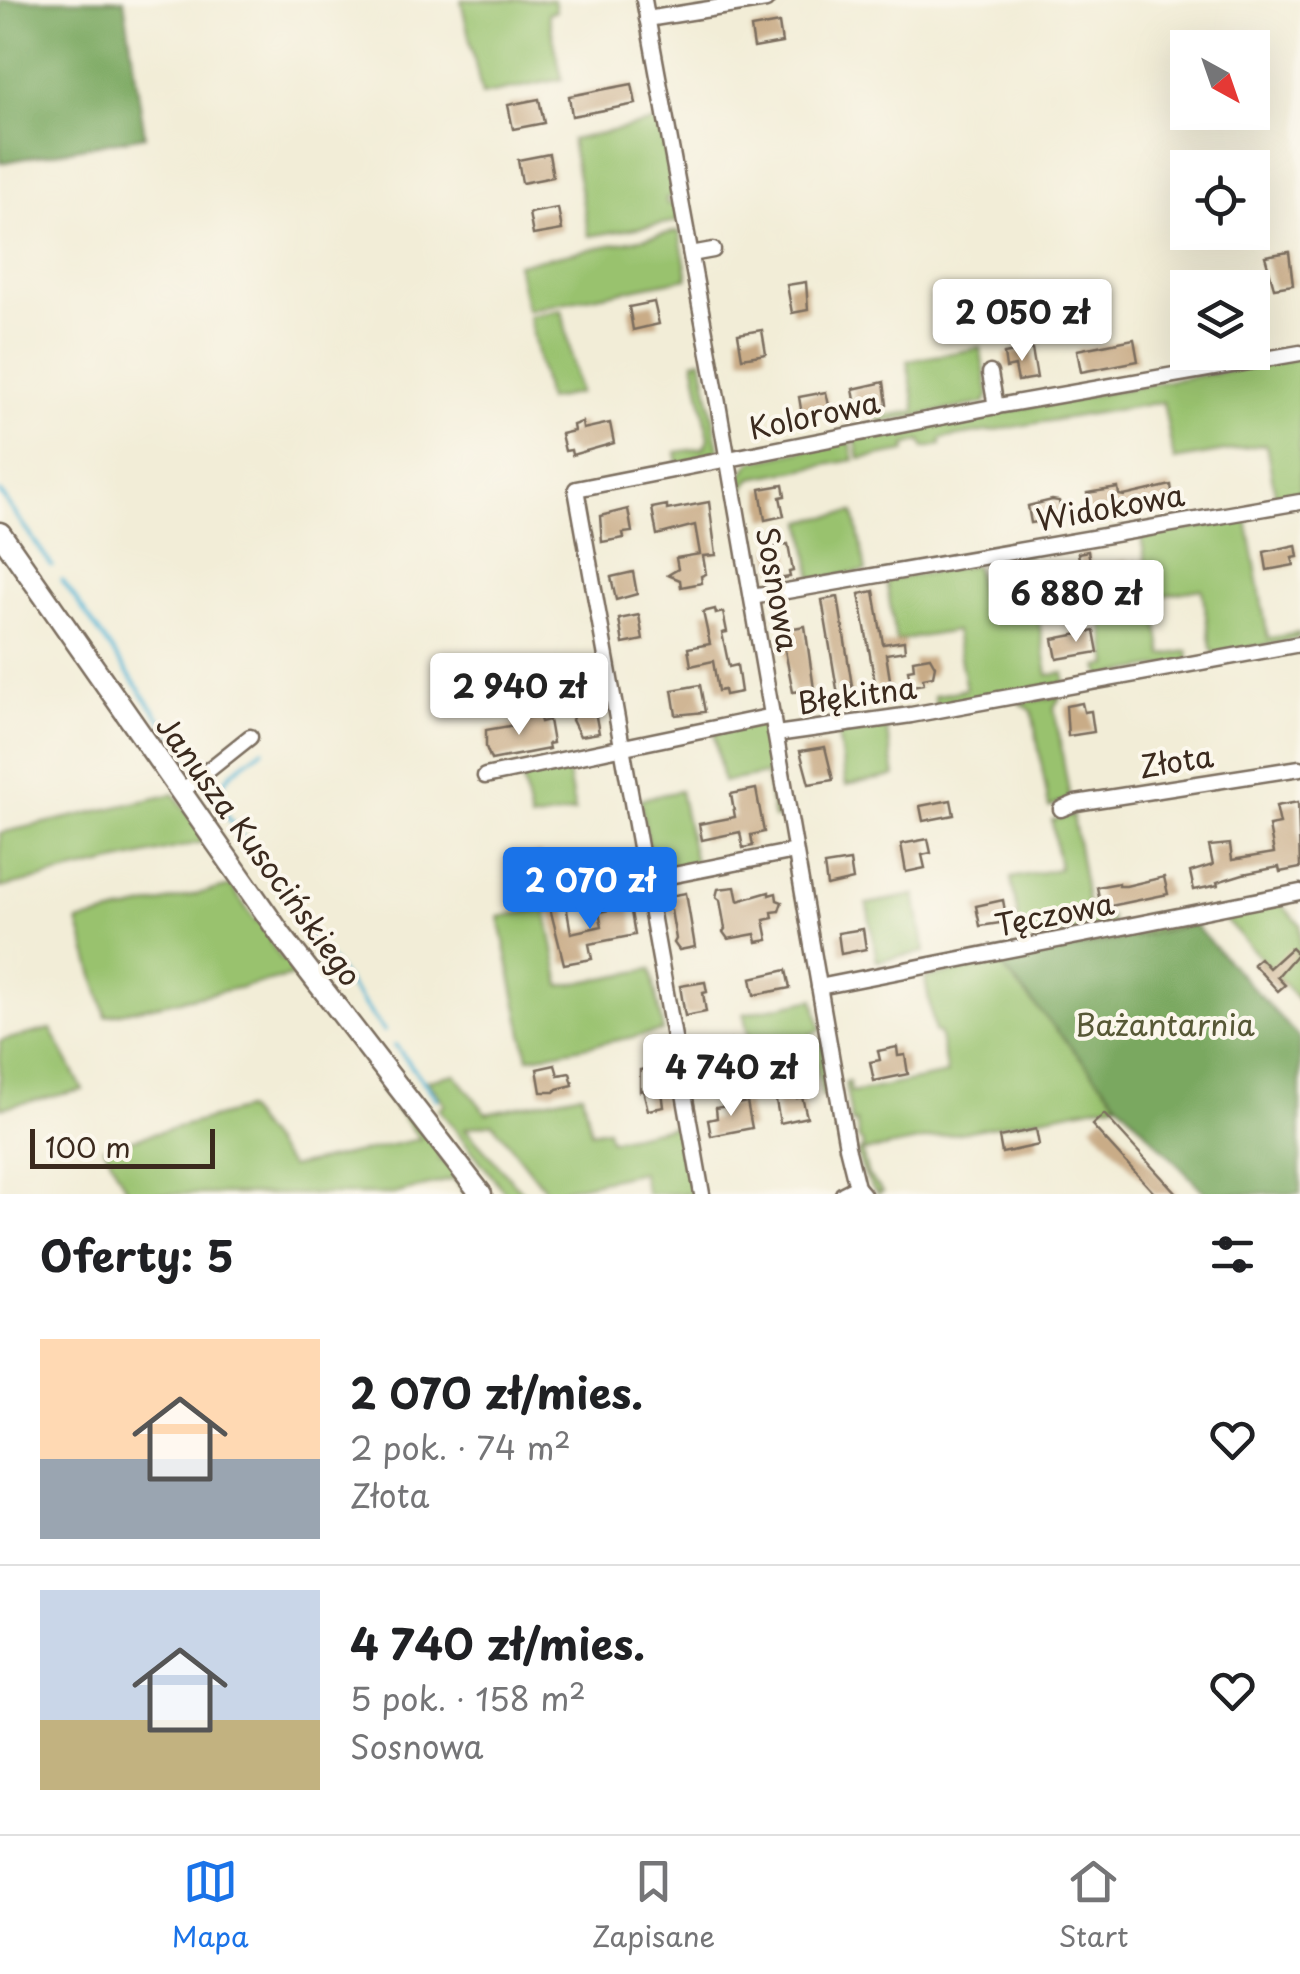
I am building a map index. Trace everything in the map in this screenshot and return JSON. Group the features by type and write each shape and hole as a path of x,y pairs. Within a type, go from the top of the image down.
{"street":[{"name":"Sosnowa","path":"644,0 854,1192"},
{"path":"647,19 766,0"},
{"path":"691,254 713,250"},
{"name":"Kolorowa","path":"622,747 576,489 996,406 1300,353"},
{"path":"990,372 996,406"},
{"name":"Widokowa","path":"752,597 1300,502"},
{"name":"Janusza Kusocińskiego","path":"0,533 300,960 480,1194"},
{"name":"Błękitna","path":"776,734 912,715 1300,644"},
{"path":"485,776 773,716"},
{"path":"181,792 250,738"},
{"path":"622,747 702,1194"},
{"name":"Złota","path":"1061,809 1300,768"},
{"path":"573,895 796,851"},
{"name":"Tęczowa","path":"819,986 1300,892"}],"green space":[{"path":"0,0 124,0 145,136 0,163"},
{"path":"461,0 554,0 556,11 548,13 562,79 482,95"},
{"path":"659,121 675,195 666,198 667,204 675,204 679,221 589,236 571,140"},
{"path":"679,231 688,278 527,310 517,264"},
{"path":"562,310 579,393 547,400 529,316"},
{"path":"980,348 989,396 984,403 879,423 877,417 916,411 907,361"},
{"path":"1300,357 1300,495 1276,499 1266,444 1174,460 1163,402 941,439 941,445 924,448 921,441 905,446 906,451 859,459 855,438 1229,370 1270,370 1270,362"},
{"path":"702,359 719,449 715,455 678,464 676,452 703,448 709,439 694,361"},
{"path":"850,440 854,460 752,478 745,488 745,503 741,476 751,462"},
{"path":"854,512 866,571 764,588 759,587 758,578 772,586 812,579 803,521"},
{"path":"1247,519 1268,638 1299,633 1298,638 1216,656 1211,648 1202,589 1153,597 1163,655 1188,651 1189,661 1102,676 1099,667 1109,665 1100,605 1152,597 1141,537"},
{"path":"1028,556 1048,675 1064,673 1065,683 936,706 934,696 966,689 955,631 896,641 886,580 975,565 986,620 1019,614 1010,559"},
{"path":"1061,696 1054,707 1070,799 1049,807 1032,711 1020,703"},
{"path":"768,722 784,819 774,818 766,774 723,782 714,733"},
{"path":"886,727 895,776 846,785 838,734"},
{"path":"567,768 575,812 531,820 522,777"},
{"path":"680,791 695,863 653,871 640,799"},
{"path":"174,794 207,841 0,888 0,833"},
{"path":"1073,815 1089,912 1099,919 1111,917 1112,925 1044,938 1042,931 1032,933 1034,940 1022,942 1011,878 1059,869 1052,820"},
{"path":"231,886 255,921 263,921 271,933 270,942 282,960 290,959 310,986 309,992 293,976 106,1016 78,922"},
{"path":"915,895 925,952 877,961 867,904"},
{"path":"1278,901 1300,924 1299,1000 1224,918 1000,963 1118,1102 862,1152 868,1175 883,1192 877,1194 873,1189 857,1153 863,1148 862,1141 856,1122 852,1123 845,1083 849,1082 851,1093 947,1074 925,978 999,963 1009,956"},
{"path":"546,908 561,986 651,969 663,1031 528,1058 499,917"},
{"name":"Bażantarnia","path":"1194,925 1300,1039 1300,1194 1206,1194 1118,1102 999,963"},
{"path":"814,999 821,1030 811,1034 812,1041 823,1041 832,1094 822,1096 816,1063 754,1075 744,1014"},
{"path":"51,1029 83,1090 0,1108 0,1041"},
{"path":"455,1074 486,1113 582,1093 591,1132 607,1129 610,1140 680,1125 686,1129 697,1194 647,1194 641,1172 548,1193 493,1123 465,1128 524,1194 506,1194 439,1109 445,1104 427,1080"},
{"path":"388,1087 439,1152 439,1160 446,1163 471,1194 466,1194 454,1179 393,1194 129,1194 104,1147 245,1109 290,1167 420,1139 380,1089"}],"building":[{"path":"779,23 782,43 754,48 751,28"},
{"path":"632,84 636,104 572,116 569,96"},
{"path":"539,99 544,123 513,129 508,105"},
{"path":"549,154 553,177 522,183 518,160"},
{"path":"558,208 562,230 533,235 529,213"},
{"path":"1289,252 1293,285 1274,288 1265,256"},
{"path":"806,282 808,310 792,313 787,285"},
{"path":"654,302 659,324 633,330 629,307"},
{"path":"762,330 766,354 742,358 738,334"},
{"path":"1134,339 1138,361 1081,372 1077,350"},
{"path":"1032,349 1037,378 1018,381 1015,366 1006,368 1004,354"},
{"path":"884,382 887,405 856,406 853,389"},
{"path":"826,392 830,410 802,415 799,397"},
{"path":"582,422 583,429 610,423 614,443 572,455 571,450 565,451 561,434 574,431 573,425"},
{"path":"783,485 785,496 780,497 784,516 765,520 760,489"},
{"path":"1171,485 1174,505 1086,518 1087,493 1118,488 1119,495 1124,496"},
{"path":"1059,501 1062,518 1031,523 1028,506"},
{"path":"709,502 716,555 703,556 706,574 701,576 702,583 681,587 680,580 668,575 678,569 676,558 700,554 695,525 657,535 652,508 667,505 667,510"},
{"path":"628,509 632,532 623,533 624,538 602,542 600,516"},
{"path":"788,544 793,571 789,572 790,577 778,579 768,548"},
{"path":"1296,545 1298,557 1292,558 1294,565 1267,570 1264,552"},
{"path":"1088,551 1091,566 1127,560 1125,582 1083,589 1084,594 1061,598 1057,574 1081,570 1078,553"},
{"path":"633,572 637,594 616,600 611,577"},
{"path":"874,591 883,644 904,641 905,651 886,654 891,686 876,688 859,594"},
{"path":"838,597 853,692 838,695 822,600"},
{"path":"715,609 716,614 723,612 727,632 722,633 729,667 737,665 741,692 725,695 724,690 718,691 713,661 691,666 688,648 710,644 703,612"},
{"path":"639,615 643,640 623,644 619,619"},
{"path":"805,626 814,689 793,692 784,645 791,644 788,629"},
{"path":"1094,631 1098,652 1057,659 1053,639"},
{"path":"930,657 935,666 933,676 923,678 924,684 911,686 908,670 914,669 913,660"},
{"path":"700,685 705,712 676,715 672,690"},
{"path":"1082,703 1084,712 1091,711 1094,732 1068,736 1066,706"},
{"path":"594,706 599,733 580,736 572,720 576,710"},
{"path":"539,715 541,722 549,720 553,743 548,744 549,749 491,760 486,730 521,724 520,719"},
{"path":"825,747 833,780 809,784 800,751"},
{"path":"756,789 764,832 751,835 753,846 743,848 740,832 702,840 699,824 735,817 731,794"},
{"path":"951,800 954,815 923,821 920,806"},
{"path":"1298,802 1300,868 1280,872 1279,867 1243,874 1194,890 1190,872 1213,865 1209,846 1230,844 1232,860 1274,853 1269,826 1280,824 1276,806"},
{"path":"928,839 931,853 922,855 925,868 906,872 901,844"},
{"path":"540,853 544,869 551,868 554,881 535,885 534,878 519,881 514,858"},
{"path":"850,861 853,880 827,886 824,865"},
{"path":"1164,877 1168,894 1101,908 1097,887 1119,883 1126,886"},
{"path":"735,887 738,901 769,892 776,893 777,900 782,902 779,911 772,912 773,918 764,920 768,940 757,942 755,934 728,939 723,932 718,889"},
{"path":"686,893 695,947 679,950 674,943 671,910 667,908 669,896"},
{"path":"1003,900 1007,922 980,926 976,906"},
{"path":"566,905 571,933 602,926 599,912 630,906 635,935 589,944 592,959 564,964 550,908"},
{"path":"863,929 866,949 841,954 838,933"},
{"path":"1291,948 1297,954 1277,977 1285,985 1278,991 1253,964 1260,958 1269,968"},
{"path":"786,970 790,988 754,995 751,978"},
{"path":"705,982 706,1012 685,1016 680,986"},
{"path":"731,1040 736,1068 701,1075 696,1048"},
{"path":"897,1047 898,1056 905,1055 908,1074 874,1081 870,1062 880,1060 878,1051"},
{"path":"555,1065 558,1075 570,1073 573,1085 541,1092 537,1069"},
{"path":"659,1066 664,1107 648,1110 643,1090 640,1091 640,1070"},
{"path":"794,1085 807,1117 780,1123 774,1089"},
{"path":"747,1102 752,1128 711,1136 708,1120 717,1118 716,1108"},
{"path":"1104,1114 1177,1194 1155,1194 1092,1125"},
{"path":"1036,1129 1039,1145 1002,1153 999,1137"}],"waterway":[{"path":"0,492 52,566"},
{"path":"62,580 193,761"},
{"path":"263,749 226,780 219,796 220,806 315,940"},
{"path":"325,953 384,1031"},
{"path":"395,1045 437,1099"}]}
